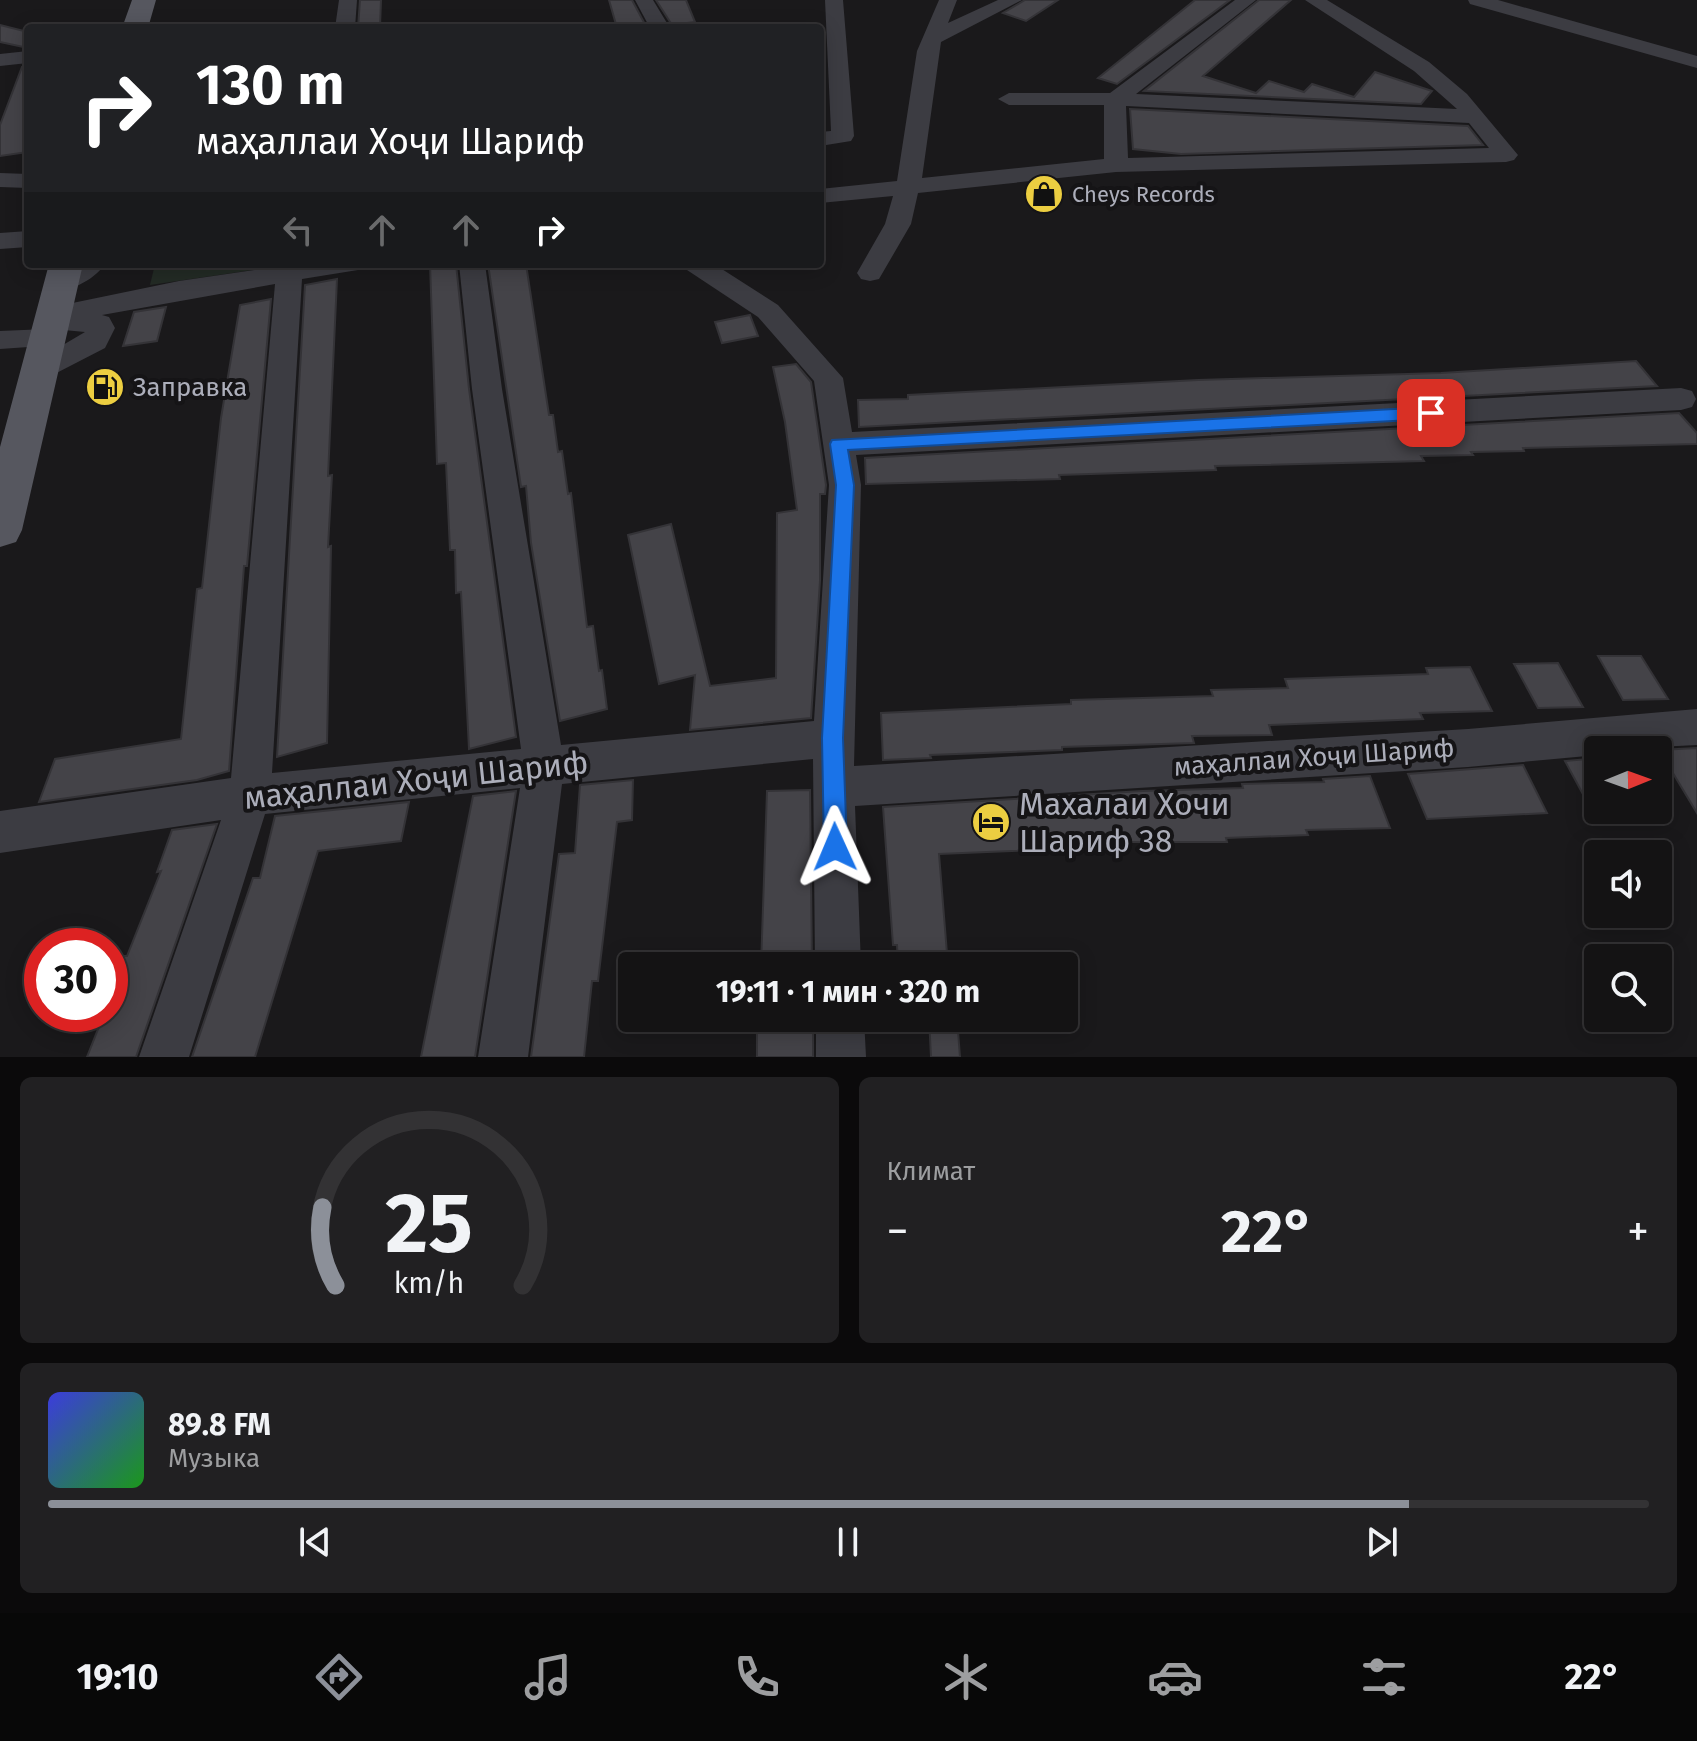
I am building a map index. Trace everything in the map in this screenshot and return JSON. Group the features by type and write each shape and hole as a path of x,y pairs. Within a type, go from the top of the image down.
{"main road":[{"path":"136,24 144,0"},
{"path":"0,530 59,309"}],"street":[{"path":"345,24 348,0"},
{"path":"644,0 658,24"},
{"path":"824,138 843,136 834,0"},
{"path":"870,273 898,224 908,184 927,51 948,0"},
{"path":"933,38 1013,0"},
{"path":"1115,99 1247,0"},
{"path":"824,195 908,184 1116,165 1506,155 1456,92 1430,72 1314,0"},
{"path":"1477,0 1697,62"},
{"path":"2,63 24,58"},
{"path":"1009,99 1115,99 1476,117"},
{"path":"1115,99 1116,165"},
{"path":"0,180 24,181"},
{"path":"0,241 24,239"},
{"path":"0,340 59,309 322,268"},
{"path":"472,268 487,389 544,766 503,1057"},
{"path":"702,268 768,311 828,378 845,485 833,738 838,952"},
{"path":"164,1057 250,795 289,273"},
{"path":"838,444 1681,399"},
{"name":"маҳаллаи Хоҷи Шариф","path":"834,787 1468,748 1697,727"},
{"name":"маҳаллаи Хоҷи Шариф","path":"0,832 250,795 833,738"},
{"path":"840,1032 841,1057"}],"shaded area":[{"path":"154,268 266,268 150,285"}],"building":[{"path":"360,0 381,0 380,24 358,24"},
{"path":"609,0 632,0 645,24 616,24"},
{"path":"656,0 686,0 695,22 671,24"},
{"path":"1025,0 1058,0 1026,21 1003,13"},
{"path":"1195,0 1230,0 1117,84 1098,78"},
{"path":"1259,0 1291,0 1203,76 1256,93 1269,81 1304,92 1312,84 1354,97 1375,72 1432,91 1421,104 1144,91"},
{"path":"0,25 24,31 24,47 0,42"},
{"path":"22,67 24,153 0,156 0,125"},
{"path":"1130,109 1468,126 1483,145 1181,154 1133,149"},
{"path":"430,268 456,268 469,389 516,737 469,749 461,592 456,593 455,550 450,550 446,463 437,464"},
{"path":"489,268 527,268 549,415 553,415 558,452 562,451 568,494 571,493 587,627 593,626 607,709 560,721 531,543 526,486 521,487"},
{"path":"337,279 328,476 332,475 328,547 331,546 327,743 277,757 305,285"},
{"path":"271,299 247,566 244,566 229,771 197,780 39,802 55,759 181,739 197,589 202,588 221,418 240,305"},
{"path":"166,307 157,341 123,346 134,312"},
{"path":"750,315 758,336 722,343 715,322"},
{"path":"1636,361 1657,386 859,427 858,400 908,399 908,395 1198,380 1441,373"},
{"path":"796,364 811,382 826,485 825,494 820,494 820,581 811,718 690,730 695,675 659,684 628,535 671,524 710,686 776,678 777,513 797,510 785,422 773,367"},
{"path":"1679,413 1697,433 1697,444 1523,448 1524,451 1421,456 1424,461 1215,466 1216,470 1059,475 1060,479 866,484 865,458"},
{"path":"1598,656 1641,656 1668,699 1623,700"},
{"path":"1558,663 1583,707 1538,708 1514,664"},
{"path":"1470,667 1492,711 1420,713 1423,719 1269,725 1272,735 1192,736 1194,743 1062,747 1062,750 883,760 881,713 1071,704 1071,700 1213,696 1211,690 1288,688 1285,679 1428,674 1426,668"},
{"path":"1697,748 1697,813 1672,772 1672,749"},
{"path":"1584,759 1584,796 1565,761"},
{"path":"1523,765 1547,813 1427,819 1408,774"},
{"path":"1370,776 1390,828 1306,830 1308,835 1226,838 1227,842 1079,842 1080,848 939,854 947,952 897,952 897,945 893,945 883,807 1243,788 1242,784 1324,782 1323,779"},
{"path":"633,780 632,820 617,822 598,981 592,981 584,1057 531,1057 559,854 575,853 580,785"},
{"path":"810,790 812,952 761,952 767,791"},
{"path":"516,791 475,1057 421,1057 473,796"},
{"path":"409,802 401,841 318,851 255,1057 192,1057 253,878 260,878 275,816"},
{"path":"217,824 136,1057 87,1057 97,1032 128,1032 128,954 161,871 157,872 172,830"},
{"path":"757,1032 813,1032 813,1057 757,1057"},
{"path":"930,1032 958,1032 960,1057 931,1057"}],"place":[{"name":"Cheys Records","path":"1044,194"},
{"name":"Заправка","path":"105,387"},
{"name":"Махалаи Хочи Шариф 38","path":"991,822"}],"route":[{"path":"835,847 833,738 845,485 838,444 1431,413"}]}
